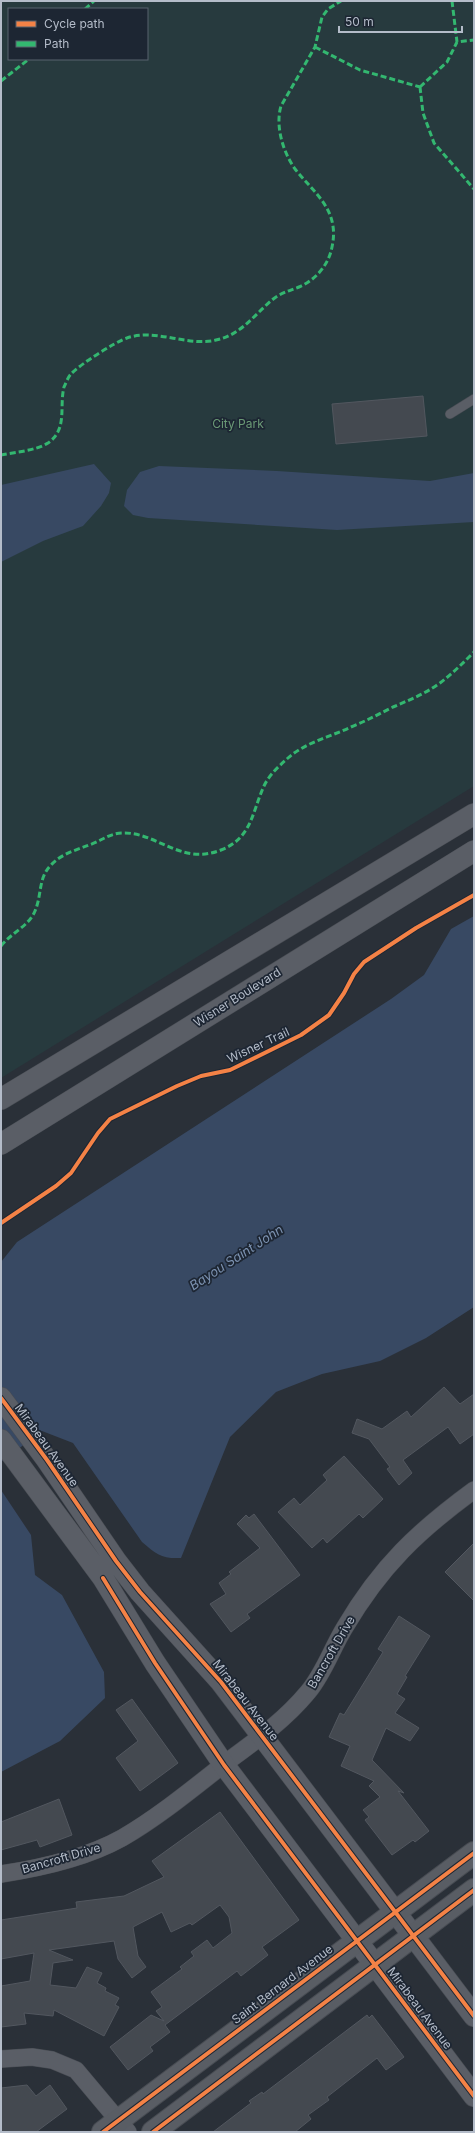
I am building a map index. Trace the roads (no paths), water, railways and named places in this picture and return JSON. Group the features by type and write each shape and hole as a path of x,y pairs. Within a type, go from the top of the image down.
{"main road":[{"name":"Saint Bernard Avenue","path":"116,2128 357,1941 474,1853"},
{"path":"153,2132 474,1890"}],"street":[{"path":"1,1099 474,814"},
{"name":"Wisner Boulevard","path":"1,1144 474,851"},
{"name":"Mirabeau Avenue","path":"1,1398 47,1460 116,1561 140,1592 221,1682 474,2016"},
{"name":"Mirabeau Avenue","path":"1,1440 103,1578 170,1687 224,1765 474,2096"},
{"name":"Bancroft Drive","path":"1,1874 54,1863 92,1851 120,1839 153,1819 263,1736 291,1712 309,1691 324,1668 344,1628 372,1584 404,1547 432,1521 474,1490"},
{"path":"1,2059 32,2057 52,2060 76,2070 116,2128"}],"lane":[{"path":"450,414 474,399"}],"water":[{"path":"94,464 111,483 109,493 101,506 83,526 43,541 1,562 1,485"},
{"path":"159,466 277,471 430,481 474,473 474,522 337,530 148,518 133,515 124,506 127,490 140,472"},
{"name":"Bayou Saint John","path":"474,916 474,1307 426,1338 380,1361 322,1374 276,1392 230,1437 181,1558 164,1557 151,1550 142,1542 73,1443 42,1431 1,1462 1,1262 17,1242 391,999 424,975 451,929"},
{"path":"1,1490 31,1535 35,1575 62,1595 104,1672 105,1698 60,1741 1,1772"}],"park label":[{"name":"City Park","path":"238,423"}]}
